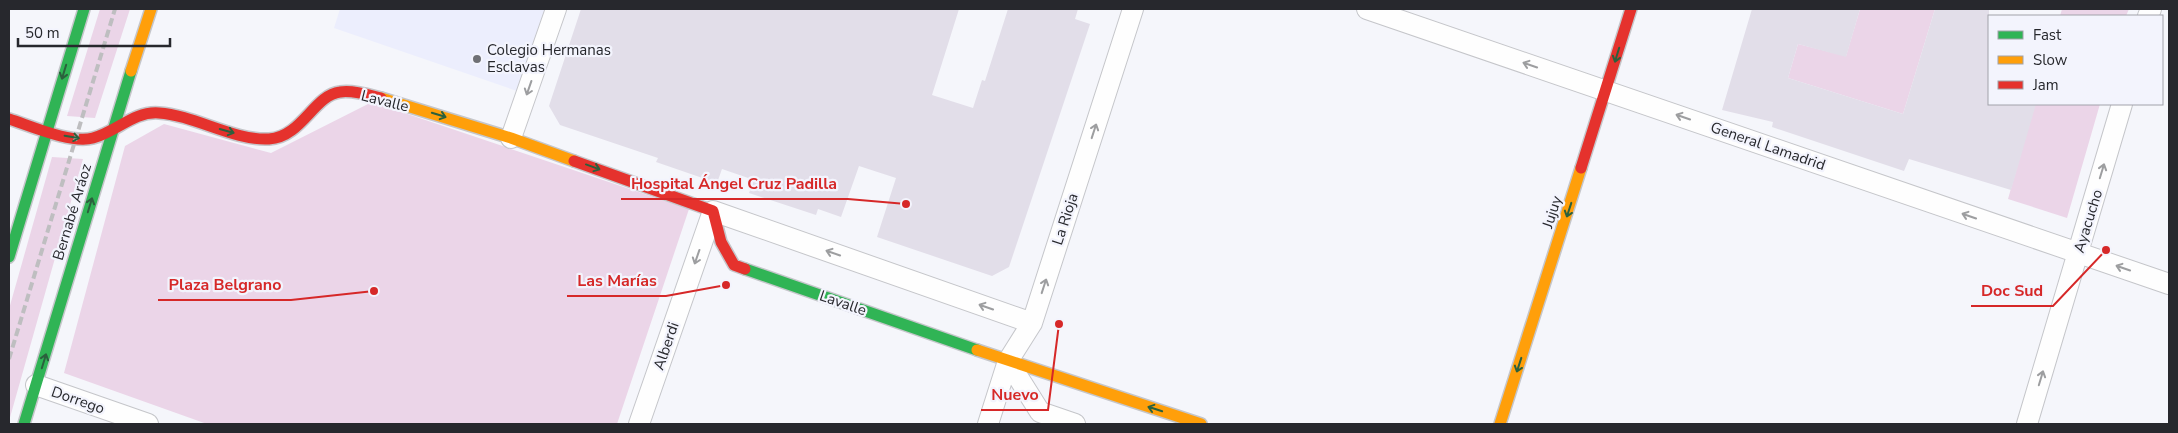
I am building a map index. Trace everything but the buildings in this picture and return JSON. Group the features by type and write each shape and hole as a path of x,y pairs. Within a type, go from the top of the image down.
{"street":[{"path":"9,257 84,9"},
{"name":"Bernabé Aráoz","path":"24,424 113,128 151,9"},
{"path":"511,138 556,9"},
{"name":"La Rioja","path":"988,424 1008,361 1032,323 1133,9"},
{"name":"General Lamadrid","path":"1367,9 2169,284"},
{"name":"Jujuy","path":"1500,424 1632,9"},
{"name":"Lavalle","path":"9,119 75,139 93,138 144,113 161,113 253,138 271,138 293,131 320,103 339,92 368,94 511,138 1032,323"},
{"name":"Ayacucho","path":"2027,424 2122,105"},
{"name":"Lavalle","path":"713,211 721,242 734,265 1008,361 1201,424"},
{"name":"Alberdi","path":"639,424 713,211"},
{"path":"1008,361 1040,412 1075,424"},
{"name":"Dorrego","path":"36,385 148,424"}],"shaded area":[{"path":"100,9 130,9 95,118 67,116"},
{"name":"Colegio Hermanas Esclavas","path":"340,9 546,9 517,91 334,28"},
{"path":"1860,9 1935,9 1903,114 1788,78 1798,44 1846,56"},
{"path":"2062,9 2129,9 2126,15 2060,15"},
{"path":"372,102 689,209 617,424 207,424 64,373 125,146 164,124 271,153"},
{"path":"2035,105 2100,105 2067,218 2008,199"},
{"path":"52,157 83,159 9,421 9,309"}],"railway":[{"path":"9,359 115,9"}],"traffic: fast":[{"path":"9,257 84,9"},
{"path":"24,424 131,71"},
{"path":"745,269 977,350"}],"traffic: slow":[{"path":"131,71 151,9"},
{"path":"381,98 511,138 574,161"},
{"path":"1500,424 1581,168"},
{"path":"977,350 1201,424"}],"traffic: jam":[{"path":"1581,168 1631,9"},
{"path":"9,119 51,133 74,139 84,139 102,135 141,115 159,113 186,118 242,136 269,139 280,137 290,131 323,100 331,95 340,92 350,92 381,98"},
{"path":"574,161 713,211 721,242 734,265 745,269"}],"place":[{"name":"Colegio Hermanas Esclavas","path":"477,59"},
{"name":"Hospital Ángel Cruz Padilla","path":"906,204"},
{"name":"Doc Sud","path":"2106,250"},
{"name":"Las Marías","path":"726,285"},
{"name":"Plaza Belgrano","path":"374,291"},
{"name":"Nuevo","path":"1059,324"}]}
